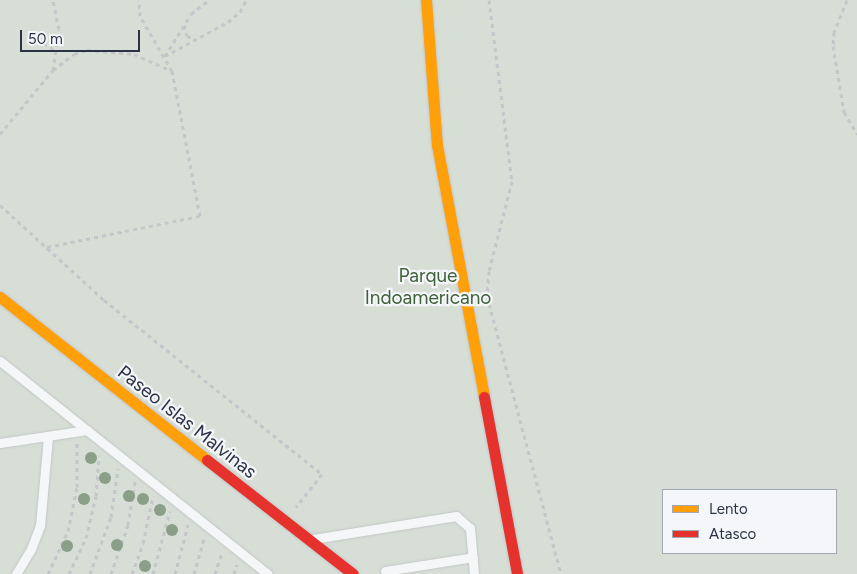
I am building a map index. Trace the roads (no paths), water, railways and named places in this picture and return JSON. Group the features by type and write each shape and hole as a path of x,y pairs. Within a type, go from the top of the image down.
{"street":[{"path":"426,0 437,145 517,574"},
{"name":"Paseo Islas Malvinas","path":"0,297 352,574"}],"lane":[{"path":"0,361 268,574"},
{"path":"0,443 87,430"},
{"path":"16,574 31,549 40,526 48,436"},
{"path":"308,539 456,516 470,528 474,574"},
{"path":"385,570 473,557"}],"park label":[{"name":"Parque Indoamericano","path":"428,287"}]}
